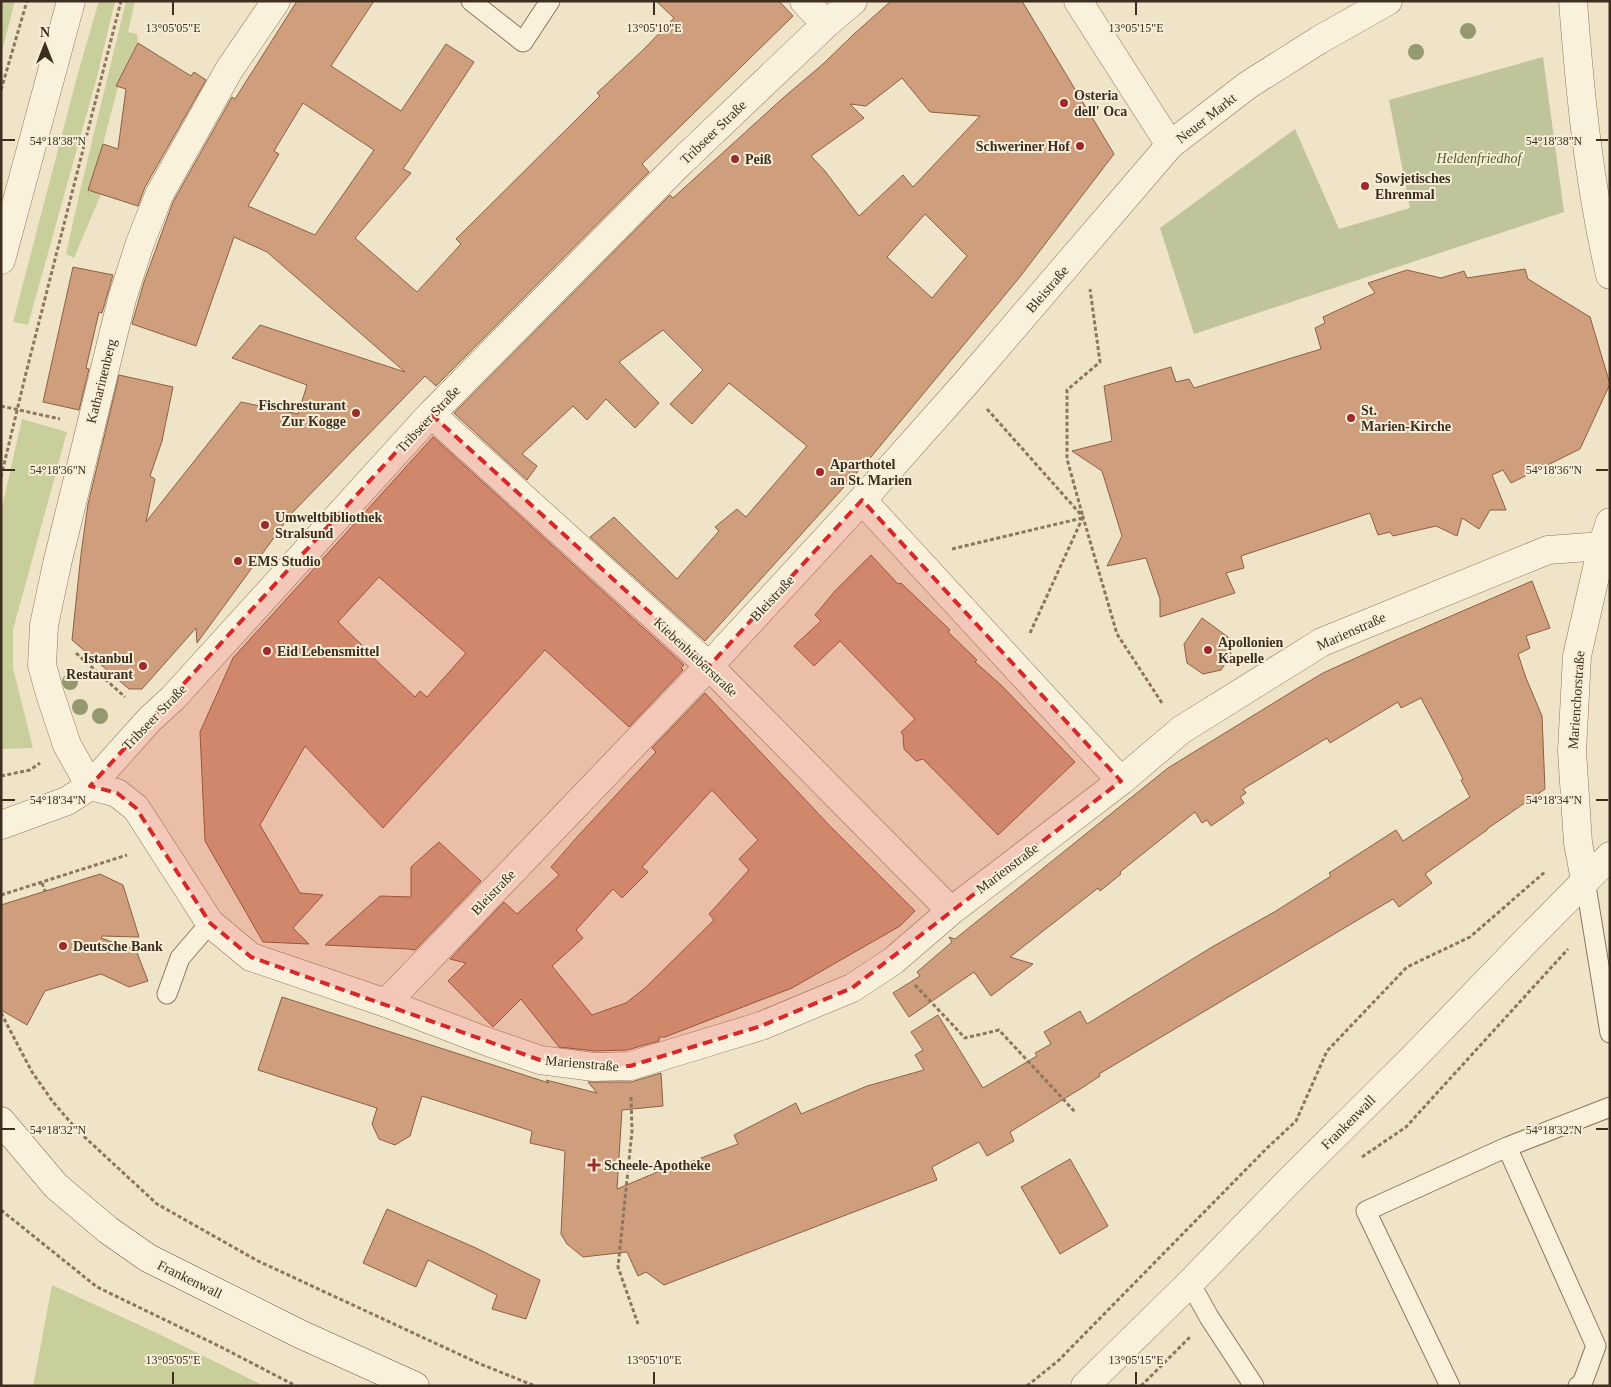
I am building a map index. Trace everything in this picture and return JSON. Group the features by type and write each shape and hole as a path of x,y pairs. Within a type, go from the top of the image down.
{"street":[{"path":"1,260 71,1"},
{"name":"Katharinenberg","path":"90,786 68,745 50,694 42,664 44,625 90,425 122,299 140,243 159,195 230,70 276,1"},
{"path":"804,1 826,24"},
{"name":"Tribseer Straße","path":"1,825 67,801 90,786 150,719 173,698 431,414 682,161 826,24 853,1"},
{"name":"Neuer Markt","path":"1078,1 1170,145 1248,86 1320,40 1388,1"},
{"path":"1573,1 1581,105 1598,226 1610,275"},
{"name":"Bleistraße","path":"386,1003 709,666 862,500 965,384 1170,145"},
{"name":"Kiebenhieberstraße","path":"431,414 709,666 951,911"},
{"path":"862,500 1121,781"},
{"name":"Marienstraße","path":"386,1003 540,1060 594,1067 630,1066 761,1026 852,988 893,961 951,911 1121,781 1181,730 1322,642 1548,550 1606,534"},
{"name":"Marienchorstraße","path":"1585,880 1578,843 1572,751 1577,656 1606,534"},
{"path":"90,786 117,793 136,808 210,923 251,957 386,1003"},
{"name":"Frankenwall","path":"1085,1386 1413,1058 1610,856"},
{"name":"Frankenwall","path":"1,1121 56,1186 108,1230 148,1258 300,1334 415,1386"}],"lane":[{"path":"471,1 523,42 550,1"},
{"path":"1585,880 1594,944 1610,1032"},
{"path":"167,994 180,958 210,923"},
{"path":"1450,1386 1366,1211 1507,1148 1610,1107"},
{"path":"1507,1148 1596,1346 1582,1384 1578,1386"},
{"path":"1190,1283 1254,1386"}],"path":[{"path":"1,90 27,1"},
{"path":"1,477 121,1"},
{"path":"1084,246 1100,362 1067,390 1067,459 1117,634 1181,730"},
{"path":"965,384 1083,517"},
{"path":"1,406 90,425"},
{"path":"916,558 1083,517"},
{"path":"1015,666 1083,517"},
{"path":"44,625 150,719"},
{"path":"1,776 30,770 68,745"},
{"path":"1026,1386 1059,1360 1266,1149 1296,1121 1328,1051 1407,966 1470,937 1578,843"},
{"path":"1,894 42,883 158,844"},
{"path":"42,883 44,891"},
{"path":"1358,1160 1406,1127 1592,923"},
{"path":"893,961 965,1038 999,1030 1076,1113"},
{"path":"1,1013 32,1072 53,1102 78,1132 157,1204 258,1261 469,1360 535,1386"},
{"path":"630,1066 632,1132 618,1267 638,1324"},
{"path":"1,1210 97,1288 222,1347 296,1386"}],"highlighted area":[{"path":"431,414 709,666 862,500 1121,781 852,988 761,1026 630,1066 594,1067 540,1060 251,957 210,923 136,808 117,793 90,786"}],"green space":[{"path":"1,1 15,1 1,55"},
{"path":"99,1 115,1 97,77 28,325 13,322 78,73"},
{"path":"126,1 135,1 128,32 137,34 138,43 120,79 103,144 88,190 101,194 74,258 66,254"},
{"name":"Heldenfriedhof","path":"1543,57 1564,212 1194,334 1160,228 1295,129 1339,229 1410,208 1389,100"},
{"path":"22,419 67,432 13,630 13,668 33,748 1,749 1,512"},
{"path":"52,1285 159,1334 264,1386 33,1386"}],"building":[{"path":"297,1 374,1 331,66 401,111 446,44 474,62 403,169 411,173 355,238 417,292 461,244 456,239 600,96 597,93 674,18 656,1 779,1 793,16 642,164 649,172 436,386 425,376 292,513 197,643 196,628 142,689 129,689 72,640 88,504 119,375 173,387 162,441 150,476 155,479 146,522 241,402 298,414 307,385 232,358 260,325 405,372 267,252 234,237 196,346 132,324 144,282 173,202 232,97 235,99","holes":["303,103 374,150 315,235 248,206 279,154 274,151"]},
{"path":"891,1 1022,1 1114,154 1019,278 871,457 705,641 590,537 614,517 677,579 719,531 715,527 737,509 746,517 807,446 729,383 692,424 670,404 703,370 663,330 619,362 659,403 635,428 606,399 587,420 573,406 522,454 537,466 527,480 454,413 670,195 673,198","holes":["902,78 930,112 980,116 913,187 903,175 859,216 825,171 811,156 864,118 850,104 866,106","925,214 967,256 932,298 887,257"]},
{"path":"138,43 191,76 194,72 206,80 145,187 138,206 88,190 103,144 118,149 126,89 116,86"},
{"path":"73,267 113,275 102,313 99,312 86,368 89,369 79,410 43,402"},
{"name":"St. Marien-Kirche","path":"1525,269 1528,279 1590,317 1610,384 1580,449 1511,483 1503,470 1492,475 1506,510 1490,510 1479,529 1462,518 1457,536 1436,526 1393,536 1390,532 1378,535 1370,513 1241,556 1244,568 1226,573 1235,593 1160,617 1160,599 1146,558 1107,566 1122,536 1102,471 1072,451 1112,441 1104,386 1171,367 1176,382 1189,379 1194,388 1321,349 1315,328 1325,323 1323,317 1375,293 1368,283 1407,270 1441,278 1464,271 1467,278"},
{"path":"433,437 684,665 681,668 683,670 629,727 545,650 383,828 305,746 260,825 300,893 323,895 293,928 309,944 263,942 205,841 200,732 233,658","holes":["379,577 466,653 427,697 420,691 415,697 338,622"]},
{"path":"871,555 898,584 901,583 950,630 948,632 977,660 975,662 1001,685 1075,762 998,835 923,759 916,761 904,749 901,732 915,719 840,641 814,666 794,646 821,621 815,615 835,591"},
{"path":"1532,581 1550,628 1526,636 1530,648 1518,654 1542,716 1545,789 1425,874 1432,883 1399,907 1393,899 1099,1074 1100,1076 1085,1086 1010,1132 1014,1141 987,1156 979,1142 932,1167 937,1180 664,1285 646,1272 638,1276 627,1252 583,1257 567,1244 561,1234 565,1151 530,1143 532,1131 422,1096 410,1136 395,1145 379,1139 372,1124 377,1108 258,1070 282,997 549,1083 546,1080 597,1093 588,1082 631,1082 661,1073 663,1106 622,1110 617,1189 667,1168 667,1170 686,1160 688,1163 738,1144 734,1135 796,1103 801,1114 867,1086 924,1070 915,1055 923,1050 911,1032 938,1015 983,1088 1037,1056 1035,1053 1051,1044 1044,1032 1080,1011 1087,1024 1212,947 1276,911 1331,876 1329,873 1396,830 1403,841 1470,797 1461,780 1463,779 1421,698 1401,708 1398,702 1330,743 1327,738 1243,789 1246,793 1240,797 1244,803 1211,826 1207,820 1202,823 1195,812 1120,872 1121,874 1100,891 1098,888 1010,957 1033,964 991,996 974,972 909,1017 893,993 920,976 917,972 952,942 949,937 955,939 1168,768 1298,688 1323,673"},
{"name":"Apollonien Kapelle","path":"1202,618 1228,637 1231,655 1221,670 1203,674 1187,663 1184,644"},
{"path":"705,693 829,825 915,911 900,926 792,988 665,1037 659,1037 659,1041 627,1050 595,1051 559,1047 521,999 493,1027 448,981 466,963 450,959 504,902 517,914 559,875 551,867 656,752 652,748","holes":["712,790 758,840 739,859 749,870 709,914 714,920 645,988 626,1003 592,1015 552,966 583,938 576,930 613,889 622,898 648,872 642,867"]},
{"path":"439,842 481,881 415,950 325,945 380,896 411,897 411,867"},
{"path":"100,874 123,885 139,937 102,936 101,938 136,950 148,981 129,987 101,974 45,991 27,1025 1,1010 1,905"},
{"path":"1070,1159 1108,1226 1060,1254 1021,1187"},
{"path":"387,1209 476,1248 540,1280 526,1319 492,1309 497,1295 428,1260 416,1287 363,1263"}],"place":[{"name":"Osteria dell' Oca","path":"1064,103"},
{"name":"Schweriner Hof","path":"1080,146"},
{"name":"Peiß","path":"735,159"},
{"name":"Sowjetisches Ehrenmal","path":"1365,186"},
{"name":"Fischresturant Zur Kogge","path":"356,413"},
{"name":"St. Marien-Kirche","path":"1351,418"},
{"name":"Aparthotel an St. Marien","path":"820,472"},
{"name":"Umweltbibliothek Stralsund","path":"265,525"},
{"name":"EMS Studio","path":"238,561"},
{"name":"Apollonien Kapelle","path":"1208,650"},
{"name":"Eid Lebensmittel","path":"267,651"},
{"name":"Istanbul Restaurant","path":"143,666"},
{"name":"Deutsche Bank","path":"63,946"},
{"name":"Scheele-Apotheke","path":"594,1165"}]}
